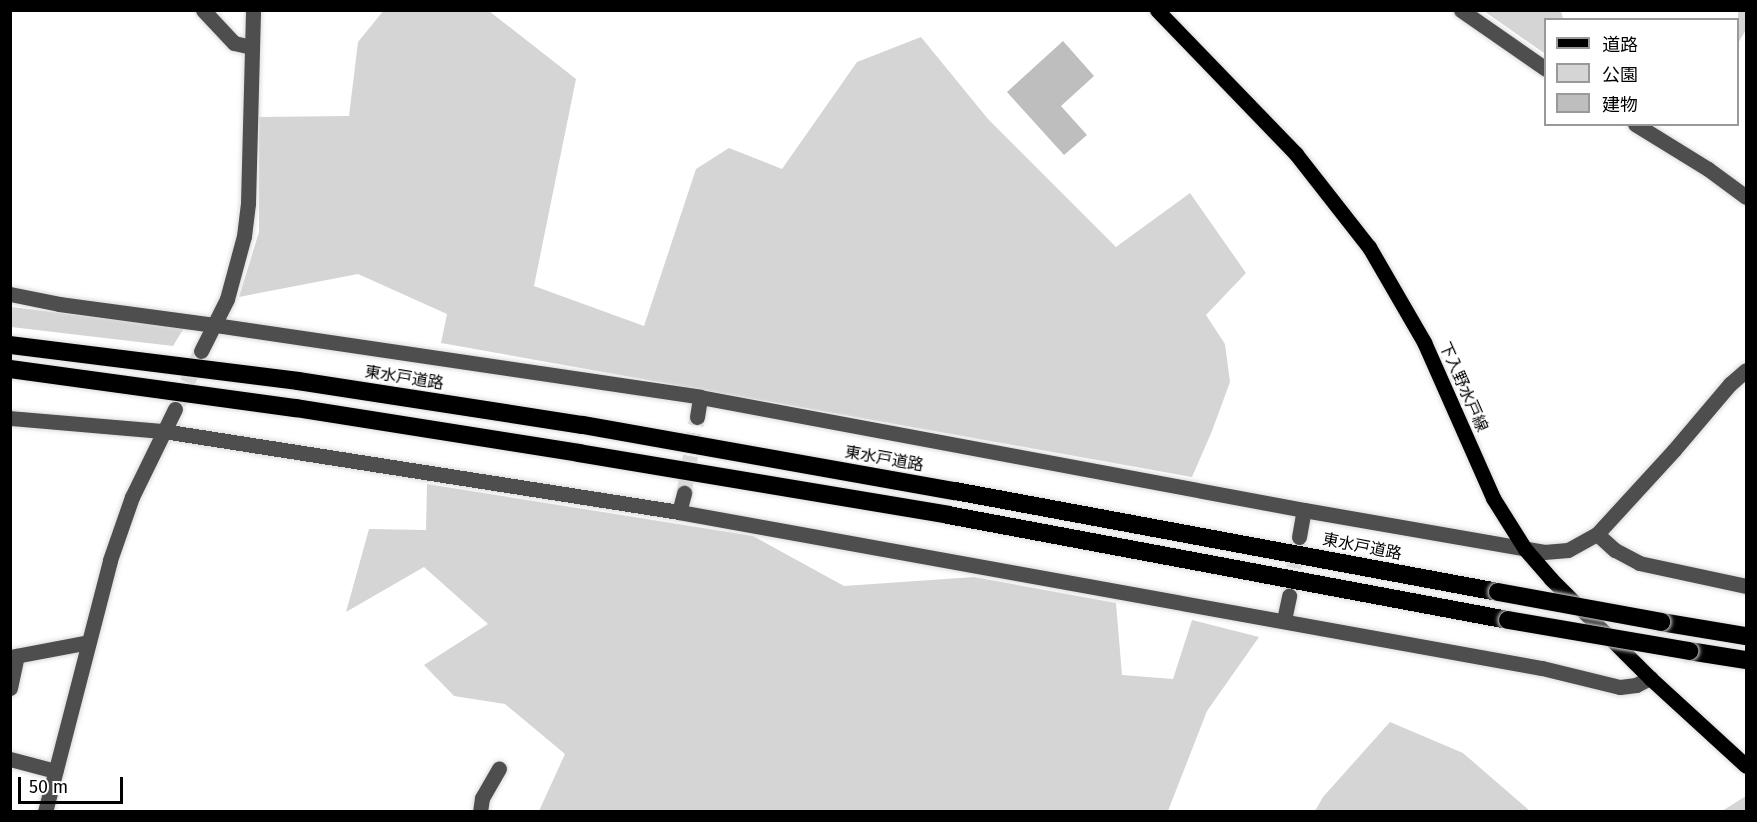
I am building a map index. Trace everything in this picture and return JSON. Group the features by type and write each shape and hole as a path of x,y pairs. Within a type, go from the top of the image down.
{"highway":[{"name":"東水戸道路","path":"10,345 298,381 583,425 1746,636"},
{"path":"10,369 296,408 579,453 960,517 1508,620 1746,660"}],"main road":[{"name":"下入野水戸線","path":"1157,10 1296,154 1369,247 1424,342 1493,498 1526,549 1551,579 1650,678 1746,766"}],"street":[{"path":"203,10 234,43 252,47"},
{"path":"201,351 227,299 244,236 248,203 253,10"},
{"path":"1461,10 1544,68"},
{"path":"1638,126 1708,169 1746,197"},
{"path":"10,294 59,304 215,325 700,398 1544,552 1568,550 1597,534 1674,450 1730,384 1746,370"},
{"path":"696,417 700,398"},
{"path":"45,812 122,525 175,409"},
{"path":"10,418 163,432 679,512 1284,620 1542,668 1620,687 1636,685 1650,678"},
{"path":"679,512 684,493"},
{"path":"1299,537 1304,510"},
{"path":"1597,534 1615,550 1639,563 1746,586"},
{"path":"1284,620 1289,597"},
{"path":"10,688 14,657 89,642"},
{"path":"10,759 56,771"},
{"path":"480,812 482,798 500,770"}],"green space":[{"path":"384,10 489,11 576,79 534,286 644,326 696,169 729,148 782,169 857,62 921,37 988,119 1116,247 1190,193 1246,273 1206,315 1225,344 1230,382 1192,477 441,343 447,314 358,274 239,297 259,232 259,117 349,116 358,42"},
{"path":"1484,11 1561,11 1563,18 1544,18 1544,53"},
{"path":"1738,11 1746,11 1746,30 1739,41 1739,18"},
{"path":"11,307 184,328 173,346 11,327"},
{"path":"427,484 753,536 844,586 974,577 1116,603 1122,675 1173,679 1192,620 1259,637 1207,711 1168,811 539,811 565,754 505,704 454,696 424,665 488,624 424,567 346,612 369,529 426,530"},
{"path":"1390,722 1463,753 1530,811 1315,811 1323,797"},
{"path":"1746,796 1746,811 1722,811"}],"building":[{"path":"1063,41 1094,76 1061,106 1087,135 1064,155 1007,92"}],"tunnel":[{"path":"178,403 201,351"},
{"path":"684,493 697,417"},
{"path":"1290,590 1298,543"}]}
